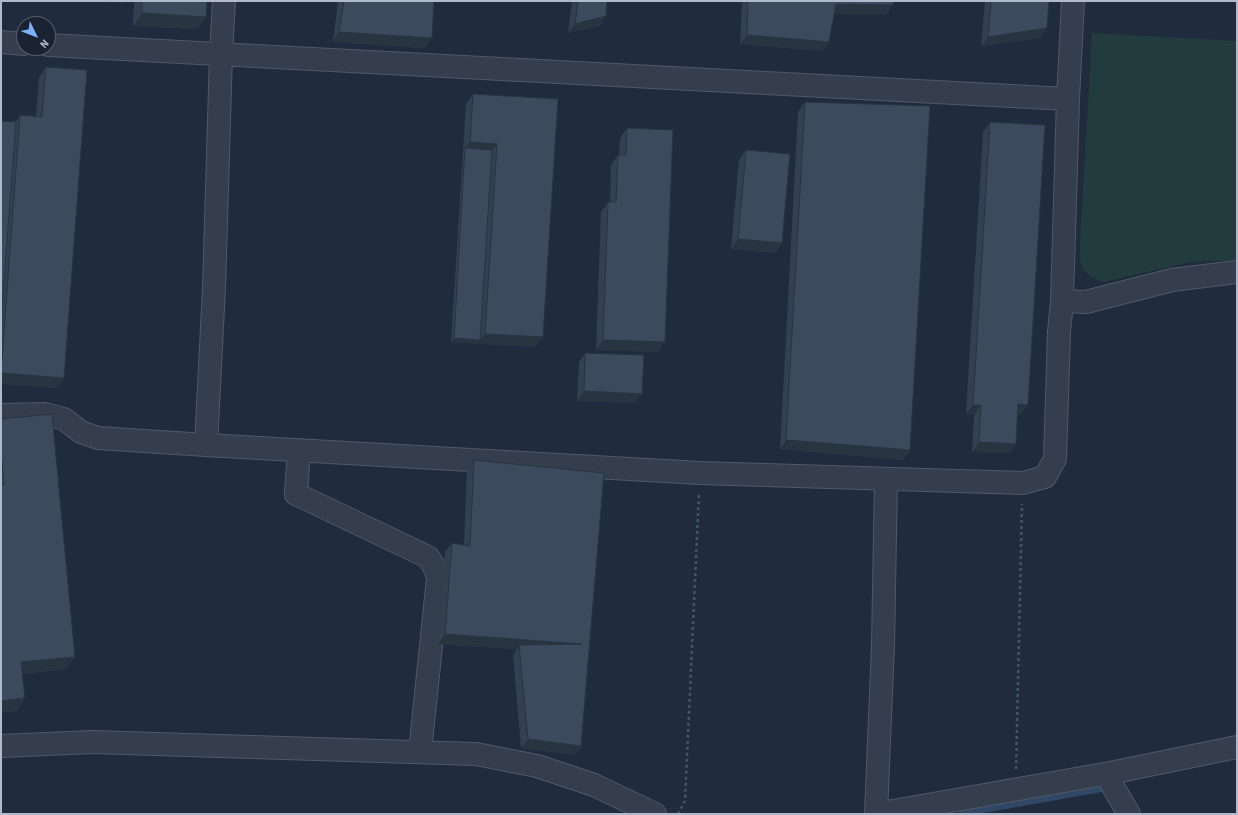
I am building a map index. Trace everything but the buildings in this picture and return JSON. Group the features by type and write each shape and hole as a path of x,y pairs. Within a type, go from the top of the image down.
{"street":[{"path":"206,445 214,288 220,54 224,1"},
{"path":"1,415 45,414 64,420 81,432 98,438 206,445 700,473 1023,483 1045,477 1055,459 1073,1"},
{"path":"1,42 16,43"},
{"path":"56,45 1068,99"},
{"path":"1062,301 1086,302 1172,280 1237,272"},
{"path":"299,450 296,494 428,557 435,568 438,578 420,752"},
{"path":"886,478 883,645 876,814 1110,773 1237,747"},
{"path":"1,746 92,742 476,754 538,766 594,785 655,814"},
{"path":"1110,773 1112,785 1130,814"}],"path":[{"path":"678,814 685,801 700,473"},
{"path":"1016,790 1023,483"}],"green space":[{"path":"1092,33 1237,41 1237,260 1191,262 1104,282 1090,276 1082,268 1080,259 1080,243"}],"waterway":[{"path":"961,814 1101,789"}]}
